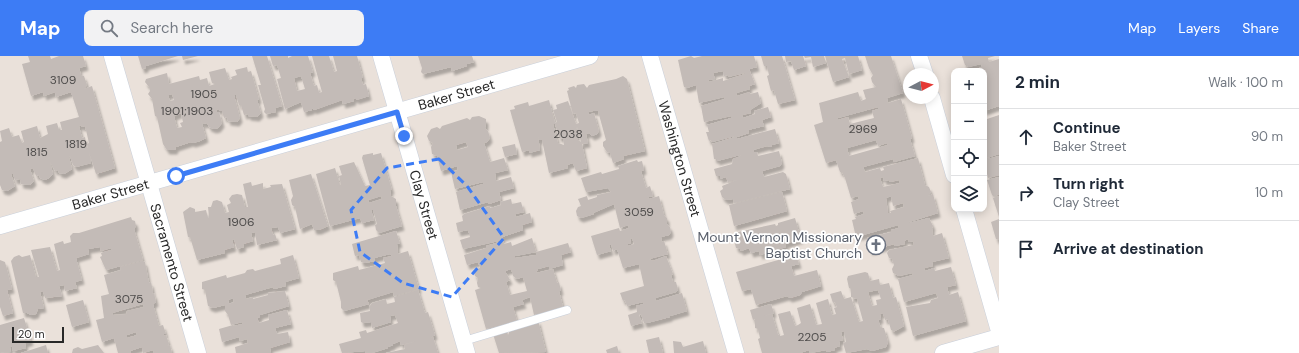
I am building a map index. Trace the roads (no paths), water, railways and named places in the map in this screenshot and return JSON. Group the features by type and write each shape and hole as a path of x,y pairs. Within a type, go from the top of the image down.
{"street":[{"name":"Sacramento Street","path":"112,56 198,353"},
{"name":"Clay Street","path":"381,56 465,347"},
{"name":"Baker Street","path":"0,226 590,56"},
{"name":"Washington Street","path":"650,56 736,353"},
{"path":"919,56 923,68"},
{"path":"934,104 951,164"},
{"path":"965,212 999,331"},
{"path":"944,353 999,337"}],"lane":[{"path":"465,347 567,310"}],"place":[{"name":"Mount Vernon Missionary Baptist Church","path":"876,245"}]}
